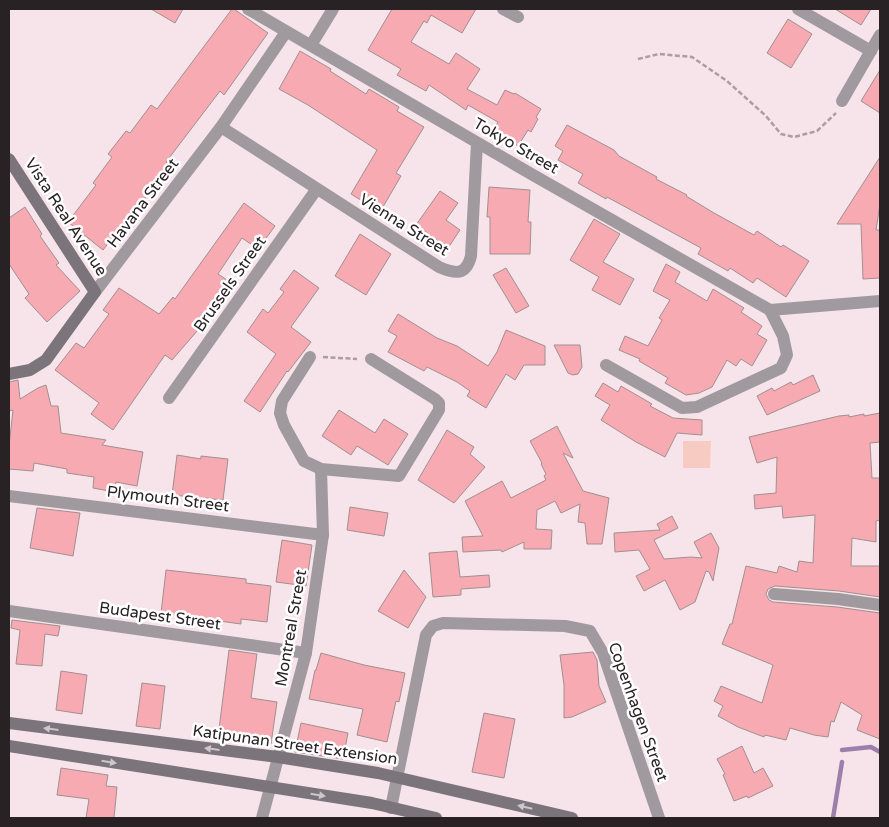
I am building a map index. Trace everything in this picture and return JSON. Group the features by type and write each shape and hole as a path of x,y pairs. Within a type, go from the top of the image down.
{"street":[{"name":"Tokyo Street","path":"248,9 477,143 770,310"},
{"path":"311,45 333,9"},
{"path":"503,9 518,17"},
{"path":"798,9 871,51"},
{"name":"Havana Street","path":"9,374 30,370 46,360 95,292 221,128 286,32"},
{"path":"842,101 880,35"},
{"name":"Vienna Street","path":"221,128 439,267 458,272 466,268 471,256 477,143"},
{"name":"Vista Real Avenue","path":"9,159 95,292"},
{"name":"Brussels Street","path":"169,398 316,190"},
{"path":"606,365 682,408 697,407 781,368 787,355 783,336 770,310 880,300"},
{"path":"310,357 282,401 280,412 284,425 304,461 321,469 399,476 439,410 439,404 435,399 371,359"},
{"name":"Montreal Street","path":"262,818 306,653 323,536 321,469"},
{"name":"Plymouth Street","path":"9,496 323,536"},
{"path":"774,594 847,600 880,605"},
{"name":"Budapest Street","path":"9,611 306,653"},
{"name":"Copenhagen Street","path":"390,808 398,777 426,635 434,626 443,623 565,626 590,631 603,653 659,818"},
{"name":"Katipunan Street Extension","path":"9,724 278,757 398,777 572,818"},
{"path":"9,746 390,808 436,818"}],"path":[{"path":"638,59 660,54 692,57 727,81 766,116 781,134 794,137 817,131 838,110 842,101"},
{"path":"310,357 371,359"}],"shaded area":[{"path":"683,441 711,441 710,468 683,468"}],"building":[{"path":"151,9 183,9 175,23"},
{"path":"232,9 268,33 224,95 220,91 166,162 169,164 134,214 132,212 103,250 68,222 96,185 93,183 112,157 108,154 126,131 130,133 151,105 157,109"},
{"path":"392,9 476,9 462,33 431,15 427,23 424,21 411,42 449,64 456,53 480,69 467,89 497,105 505,90 515,93 541,109 531,132 528,130 518,146 493,130 498,122 468,105 466,110 429,85 426,91 397,75 401,69 368,50"},
{"path":"835,9 871,9 861,25"},
{"path":"788,19 812,34 791,68 767,53"},
{"path":"300,51 331,69 330,71 366,94 369,89 399,107 397,111 424,127 396,173 401,176 380,212 351,194 377,150 308,105 279,89"},
{"path":"880,70 880,113 861,101"},
{"path":"567,125 614,150 619,156 657,177 656,179 687,195 714,213 754,235 757,231 781,247 783,245 809,261 786,297 757,278 753,283 730,268 728,271 698,254 701,248 578,183 583,174 558,160 563,151 555,146"},
{"path":"880,157 880,204 876,230 880,230 880,278 863,279 861,224 837,224"},
{"path":"489,187 530,190 528,222 531,222 530,254 490,254 490,217 487,217"},
{"path":"440,191 458,203 446,220 460,230 448,248 416,225"},
{"path":"244,203 275,226 258,249 242,238 218,274 230,282 202,321 204,323 172,360 165,355 113,430 91,414 99,403 55,370 76,343 84,348 109,314 103,310 119,288 159,314 173,297 175,299"},
{"path":"25,207 42,234 40,236 59,263 56,265 80,291 47,322 25,298 29,294 9,264 9,218"},
{"path":"594,219 620,234 603,262 634,279 620,305 592,290 599,277 570,260"},
{"path":"360,234 391,254 366,295 335,276"},
{"path":"666,264 680,272 675,282 707,301 713,289 744,308 741,312 762,326 757,334 767,340 752,366 741,359 736,366 727,360 712,387 699,393 686,395 665,383 668,378 639,361 640,359 619,350 625,336 648,346 662,320 659,318 670,300 653,291"},
{"path":"506,268 529,306 516,313 493,275"},
{"path":"294,270 319,288 291,327 311,342 287,371 260,412 244,401 276,354 247,332 263,309 268,313 284,292 280,289"},
{"path":"398,314 437,338 457,346 488,366 497,352 506,330 545,346 545,365 524,365 515,380 506,374 486,408 467,396 470,391 457,382 427,367 424,371 388,352 397,336 388,331"},
{"path":"554,345 580,345 582,367 578,374 568,373"},
{"path":"813,375 820,391 767,415 757,396 772,388 774,391 791,382 793,385"},
{"path":"18,380 20,399 46,385 51,406 58,406 61,433 106,440 102,445 143,452 137,486 116,482 114,492 93,488 94,477 67,473 67,469 34,463 33,471 9,469 9,446 13,410 9,411 9,382"},
{"path":"603,383 618,392 621,386 652,404 650,406 673,418 702,420 702,435 677,433 665,457 636,442 601,420 610,405 595,396"},
{"path":"339,410 375,433 384,419 408,434 388,465 357,446 351,455 322,436"},
{"path":"880,413 880,442 870,443 872,478 880,478 880,520 876,521 876,542 852,538 851,566 880,566 880,597 839,591 775,586 768,589 766,594 769,600 773,602 837,607 880,613 880,739 857,730 862,715 841,702 834,722 831,721 828,737 790,728 786,740 765,735 764,737 738,727 718,716 723,706 714,701 721,686 762,703 773,665 722,644 730,624 732,624 746,566 777,573 779,566 797,572 799,561 813,563 815,515 783,518 782,506 755,509 754,495 776,493 777,457 757,463 749,437 839,416 849,415 849,417 864,414 864,416"},
{"path":"557,426 573,458 563,453 583,491 609,498 602,544 587,544 585,523 578,522 580,504 561,513 555,501 537,510 536,529 552,530 551,549 524,549 524,542 502,552 501,550 463,552 462,537 483,536 465,501 502,481 511,498 546,480 542,463 530,441"},
{"path":"447,430 474,447 470,454 485,467 454,503 418,480"},
{"path":"177,455 201,459 201,456 228,459 223,500 172,495"},
{"path":"350,507 388,513 384,536 347,530"},
{"path":"37,508 80,513 73,556 30,548"},
{"path":"672,516 678,528 654,540 664,559 702,558 694,542 711,533 719,548 713,581 709,572 706,571 695,602 680,610 665,580 644,591 636,576 650,569 639,550 615,552 614,533 660,530 657,524"},
{"path":"282,540 312,545 306,586 276,582"},
{"path":"457,551 460,577 489,575 490,587 461,589 461,595 433,597 429,553"},
{"path":"166,570 246,579 246,583 271,586 267,622 241,619 241,624 161,613"},
{"path":"404,570 426,597 408,628 378,611"},
{"path":"12,620 60,626 58,636 45,634 42,666 16,664 20,630 11,628"},
{"path":"229,650 257,654 251,698 277,702 271,744 218,737"},
{"path":"593,652 597,660 599,686 606,702 572,717 564,718 564,685 560,655"},
{"path":"321,653 364,665 405,673 399,702 396,701 387,742 357,735 363,709 309,699 315,670"},
{"path":"61,671 87,675 82,714 56,710"},
{"path":"142,683 165,686 160,729 136,726"},
{"path":"484,713 515,719 504,778 472,772"},
{"path":"301,723 348,733 343,759 295,752"},
{"path":"742,746 754,773 763,768 773,786 748,798 747,796 734,801 723,775 725,774 717,759"},
{"path":"61,768 108,775 106,786 117,787 114,818 86,818 89,799 57,795"}],"waterway":[{"path":"842,750 871,747 880,752"},
{"path":"833,818 842,762"}]}
